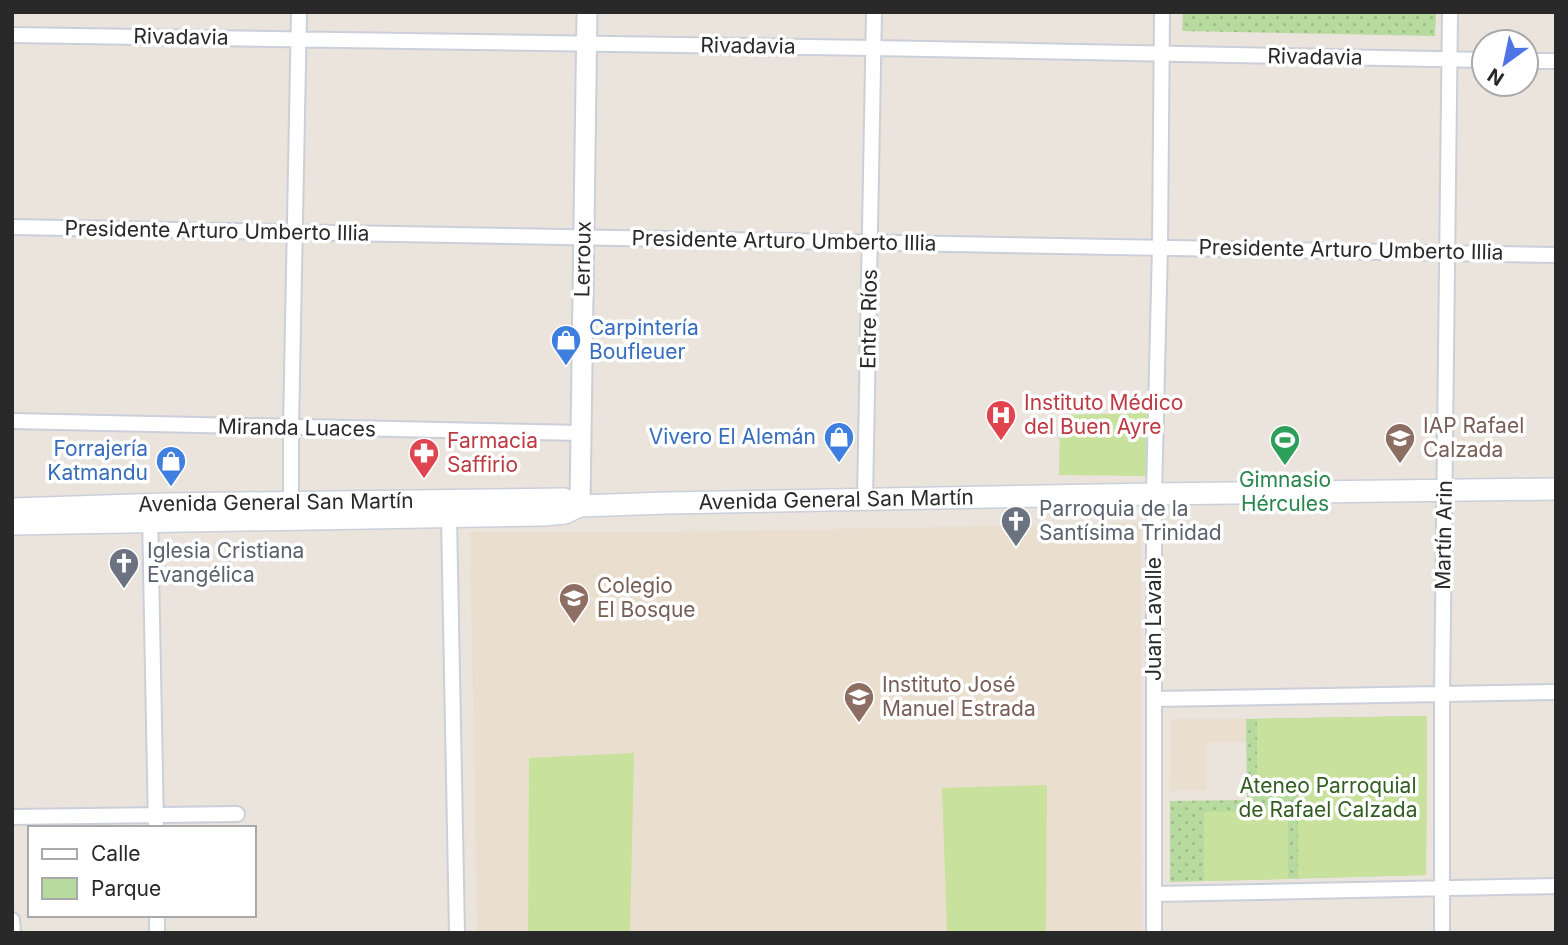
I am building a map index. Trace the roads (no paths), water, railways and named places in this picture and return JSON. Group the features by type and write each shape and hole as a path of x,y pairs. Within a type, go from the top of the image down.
{"main road":[{"name":"Avenida General San Martín","path":"12,509 449,517 565,513 580,506 1556,489"},
{"name":"Avenida General San Martín","path":"12,524 291,504 564,499 580,506"}],"street":[{"path":"291,504 299,12"},
{"name":"Lerroux","path":"580,506 587,12"},
{"name":"Entre Ríos","path":"865,499 874,12"},
{"name":"Juan Lavalle","path":"1154,933 1154,494 1162,12"},
{"name":"Martín Arin","path":"1442,933 1450,12"},
{"name":"Rivadavia","path":"12,35 1470,60"},
{"name":"Presidente Arturo Umberto Illia","path":"12,227 1556,255"},
{"name":"Miranda Luaces","path":"12,421 582,433"},
{"path":"150,513 156,821"},
{"path":"449,517 457,933"},
{"path":"1154,699 1556,692"},
{"path":"12,817 156,821 237,814"},
{"path":"1154,894 1556,886"},
{"path":"12,920 13,933"}],"place":[{"name":"Carpintería Boufleuer","path":"566,367"},
{"name":"Instituto Médico del Buen Ayre","path":"1001,442"},
{"name":"Vivero El Alemán","path":"839,464"},
{"name":"IAP Rafael Calzada","path":"1400,465"},
{"name":"Gimnasio Hércules","path":"1285,467"},
{"name":"Farmacia Saffirio","path":"424,480"},
{"name":"Forrajería Katmandu","path":"171,488"},
{"name":"Parroquia de la Santísima Trinidad","path":"1016,548"},
{"name":"Iglesia Cristiana Evangélica","path":"124,590"},
{"name":"Colegio El Bosque","path":"574,625"},
{"name":"Instituto José Manuel Estrada","path":"859,724"}],"park label":[{"name":"Ateneo Parroquial de Rafael Calzada","path":"1328,798"}]}
